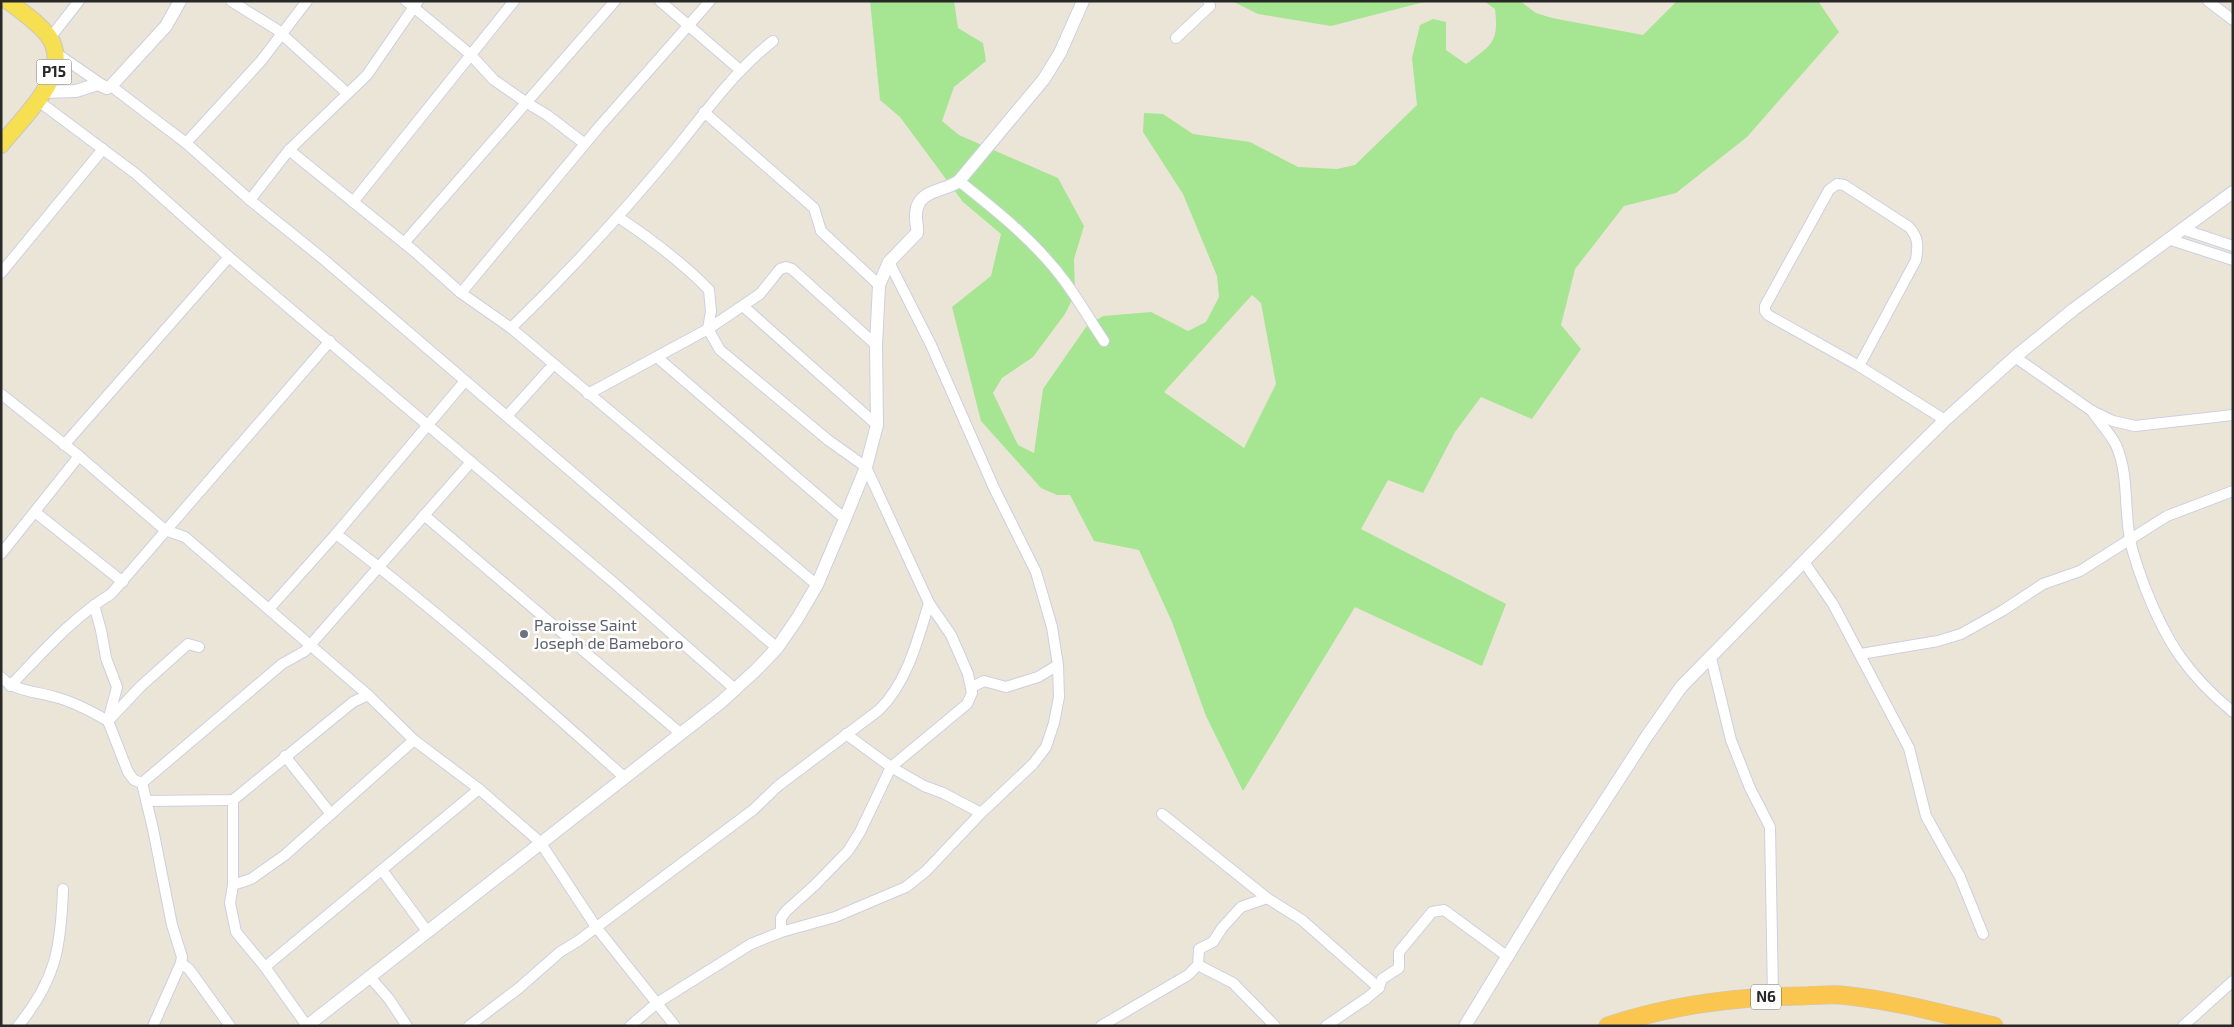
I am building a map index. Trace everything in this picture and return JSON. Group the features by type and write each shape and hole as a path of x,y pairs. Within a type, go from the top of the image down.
{"highway":[{"name":"N6","path":"1608,1026 1642,1015 1687,1005 1773,996 1839,995 1873,999 1994,1026"}],"main road":[{"name":"P15","path":"1,145 40,96 56,67 53,45 36,23 8,1"}],"street":[{"path":"79,1 53,45 186,143 250,200 322,258 777,648"},
{"path":"109,87 166,26 180,1"},
{"path":"231,1 276,29 347,93"},
{"path":"186,143 261,61 306,1"},
{"path":"353,202 433,105 470,54 514,1"},
{"path":"404,243 615,1"},
{"path":"660,1 740,70"},
{"path":"461,293 585,144 710,1"},
{"path":"233,800 233,885 230,903 236,932 265,967 307,1026 736,690 777,648 817,585 866,467 877,425 876,345 879,284 889,262 916,233 916,212 921,200 933,190 950,186 959,181 1044,79 1060,53 1083,1"},
{"path":"1176,38 1210,6 1208,1"},
{"path":"2208,1 2233,20"},
{"path":"250,200 289,150 367,75 412,3 470,54 494,80 527,103 547,114 585,144"},
{"path":"511,328 574,265 618,217 740,70 773,41"},
{"path":"40,96 76,91 98,84 109,87"},
{"path":"40,96 136,174 229,257 330,341 736,690"},
{"path":"704,112 814,208 821,231 879,284"},
{"path":"1,273 103,149"},
{"path":"289,150 404,243 461,293 511,328 552,365 817,585"},
{"path":"959,181 991,206 1033,246 1066,282 1104,341"},
{"path":"1859,366 1916,260 1918,246 1916,235 1909,227 1844,185 1837,184 1829,190 1816,212 1765,306 1765,311 1768,315 1859,366 1945,420"},
{"path":"1465,1026 1562,867 1646,736 1681,687 1945,420 2016,357 2121,272 2233,192"},
{"path":"618,217 652,240 690,271 709,290 711,312 708,329 720,350 828,440 866,467 930,603 951,635 972,687 970,699 963,709 891,767 860,832 848,851 815,885 786,910 781,918 781,932"},
{"path":"2182,230 2233,246"},
{"path":"2168,239 2233,260"},
{"path":"64,445 229,257"},
{"path":"630,1026 657,1003 737,952 781,932 836,917 906,887 926,871 981,813 1033,764 1046,747 1060,697 1058,665 1052,627 1036,572 994,488 931,345 889,262"},
{"path":"588,394 658,358 708,329 766,289 780,269 788,267 876,345"},
{"path":"743,306 877,425"},
{"path":"10,686 76,620 111,594 123,582 165,530 330,341"},
{"path":"2016,357 2092,411 2114,421 2135,426 2233,415"},
{"path":"658,358 845,519"},
{"path":"507,416 552,365"},
{"path":"269,609 336,534 465,381"},
{"path":"1,394 79,456 165,530 185,537 368,695 414,740 479,789 540,842 596,927 675,1026"},
{"path":"2092,411 2116,445 2123,475 2130,540 2139,571 2160,625 2188,669 2212,695 2233,712"},
{"path":"1,554 79,456"},
{"path":"142,783 282,664 305,652 378,566 471,462"},
{"path":"1860,654 1938,642 1962,634 2043,584 2080,570 2167,516 2233,491"},
{"path":"35,512 123,582"},
{"path":"424,515 680,733"},
{"path":"336,534 496,663 624,777"},
{"path":"1804,562 1833,604 1909,748 1926,816 1960,877 1983,934"},
{"path":"469,1026 519,988 560,952 747,815 778,786 879,710 896,689 930,603"},
{"path":"94,605 102,630 106,658 117,688 108,721 128,772 134,780 142,783"},
{"path":"108,721 141,686 188,644 199,647"},
{"path":"1711,658 1731,740 1750,788 1770,827 1773,996"},
{"path":"972,687 984,681 1006,687 1038,677 1058,665"},
{"path":"1,677 10,686 56,697 90,710 108,721"},
{"path":"146,801 233,800 353,702 368,695"},
{"path":"846,734 891,767 924,786 943,793 981,813"},
{"path":"233,885 247,882 278,860 414,740"},
{"path":"285,756 331,814"},
{"path":"142,783 172,925 182,957 153,1026"},
{"path":"265,967 479,789"},
{"path":"1162,814 1267,898 1302,920 1379,988"},
{"path":"382,870 428,931"},
{"path":"18,1026 49,980 58,952 62,926 63,889"},
{"path":"1101,1026 1188,975 1198,965 1199,949 1213,942 1222,928 1241,907 1267,898"},
{"path":"1326,1026 1379,988 1382,979 1399,968 1399,952 1410,936 1432,912 1444,910 1508,957"},
{"path":"181,963 189,969 230,1026"},
{"path":"1198,965 1233,983 1276,1026"},
{"path":"370,978 389,1000 406,1026"},
{"path":"2183,1026 2233,981"}],"green space":[{"path":"870,1 954,1 958,28 983,43 986,61 954,87 942,121 959,135 1058,178 1084,226 1074,259 1075,294 1065,314 1033,357 1002,378 993,393 1018,445 1034,453 1043,389 1086,327 1103,316 1151,312 1188,331 1206,322 1219,297 1217,276 1183,194 1143,132 1144,113 1163,114 1193,134 1250,142 1298,167 1337,169 1355,165 1417,105 1412,58 1420,25 1433,19 1446,22 1446,50 1466,64 1488,47 1494,36 1496,20 1495,9 1484,1 1520,1 1536,13 1552,18 1643,35 1677,1 1818,1 1839,32 1747,137 1676,193 1624,206 1575,269 1561,325 1581,349 1532,419 1481,397 1455,432 1423,493 1388,480 1361,529 1506,604 1482,666 1355,607 1243,791 1206,716 1172,622 1139,550 1094,541 1070,495 1057,495 1041,488 981,421 952,307 991,276 1001,234 963,202 900,117 880,100","holes":["1252,295 1261,303 1276,384 1244,448 1164,392"]},
{"path":"1232,1 1428,1 1331,26 1258,14"}],"place":[{"name":"Paroisse Saint Joseph de Bameboro","path":"524,634"}]}
